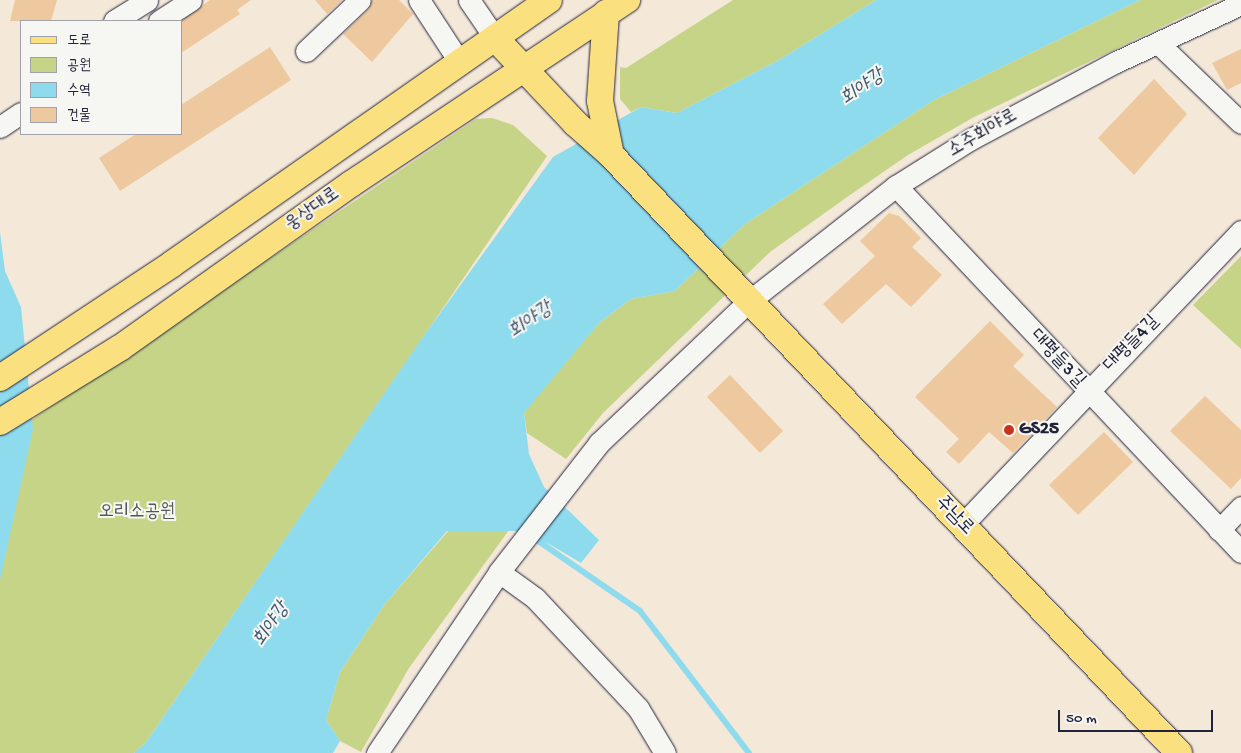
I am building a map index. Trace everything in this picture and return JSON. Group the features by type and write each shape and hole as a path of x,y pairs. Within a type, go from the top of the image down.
{"main road":[{"name":"웅상대로","path":"0,378 172,264 548,0"},
{"name":"웅상대로","path":"0,422 120,348 351,184 617,6"},
{"path":"611,155 600,101 617,6"},
{"name":"주남로","path":"494,38 575,123 611,155 727,281 963,524 1180,753"}],"street":[{"path":"116,20 147,0"},
{"path":"161,20 191,0"},
{"path":"306,51 360,0"},
{"path":"419,0 460,63"},
{"path":"469,0 494,38"},
{"name":"소주회야로","path":"378,753 503,568 580,467 619,420 748,302 896,186 971,139 1158,42 1241,4"},
{"path":"1158,42 1241,123"},
{"path":"0,127 20,114"},
{"name":"대평들3길","path":"896,186 1086,391 1241,552"},
{"name":"대평들4길","path":"963,524 1086,391 1241,231"},
{"path":"1219,530 1241,506"},
{"path":"503,568 535,598 631,702 665,753"}],"green space":[{"path":"733,0 876,0 779,60 677,113 641,107 631,112 620,99 620,67 626,68"},
{"path":"1140,0 1218,0 974,117 908,155 850,195 770,252 603,413 566,459 527,433 524,413 542,389 599,323 631,299 675,291 745,224 934,100"},
{"name":"오리소공원","path":"492,118 513,125 547,156 147,741 134,753 0,753 0,441 476,119"},
{"path":"1241,256 1241,349 1193,305"},
{"path":"493,528 509,530 409,668 361,752 340,741 326,720 340,672 384,605 449,530"}],"water":[{"name":"회야강","path":"876,0 1140,0 934,100 745,224 675,291 631,299 599,323 524,413 529,454 544,487 599,540 581,563 549,544 516,531 447,531 384,605 340,672 326,720 340,741 333,753 134,753 147,741 420,341 553,157 641,107 677,113 779,60"},
{"path":"0,232 5,271 21,307 33,429 0,580"}],"building":[{"path":"15,0 57,0 51,20 10,21"},
{"path":"210,0 251,0 237,10 240,14 182,52 182,20"},
{"path":"315,0 342,0 327,14"},
{"path":"372,0 399,0 413,14 372,62 343,34 369,9"},
{"path":"270,47 291,80 120,191 99,158 134,135 182,135 182,104"},
{"path":"1241,49 1241,83 1227,90 1212,63"},
{"path":"1154,79 1187,114 1134,175 1098,138"},
{"path":"889,213 899,216 921,238 912,247 942,275 911,307 886,284 842,324 823,304 875,256 860,241"},
{"path":"990,321 1024,355 1013,366 1057,407 1013,453 989,432 959,464 946,452 959,439 915,397"},
{"path":"730,375 783,431 760,453 707,397"},
{"path":"1205,396 1241,430 1241,478 1231,489 1170,431"},
{"path":"1104,432 1133,462 1078,515 1049,485"}],"waterway":[{"path":"531,536 640,611 749,753"}],"place":[{"name":"GS25","path":"1009,430"}]}
